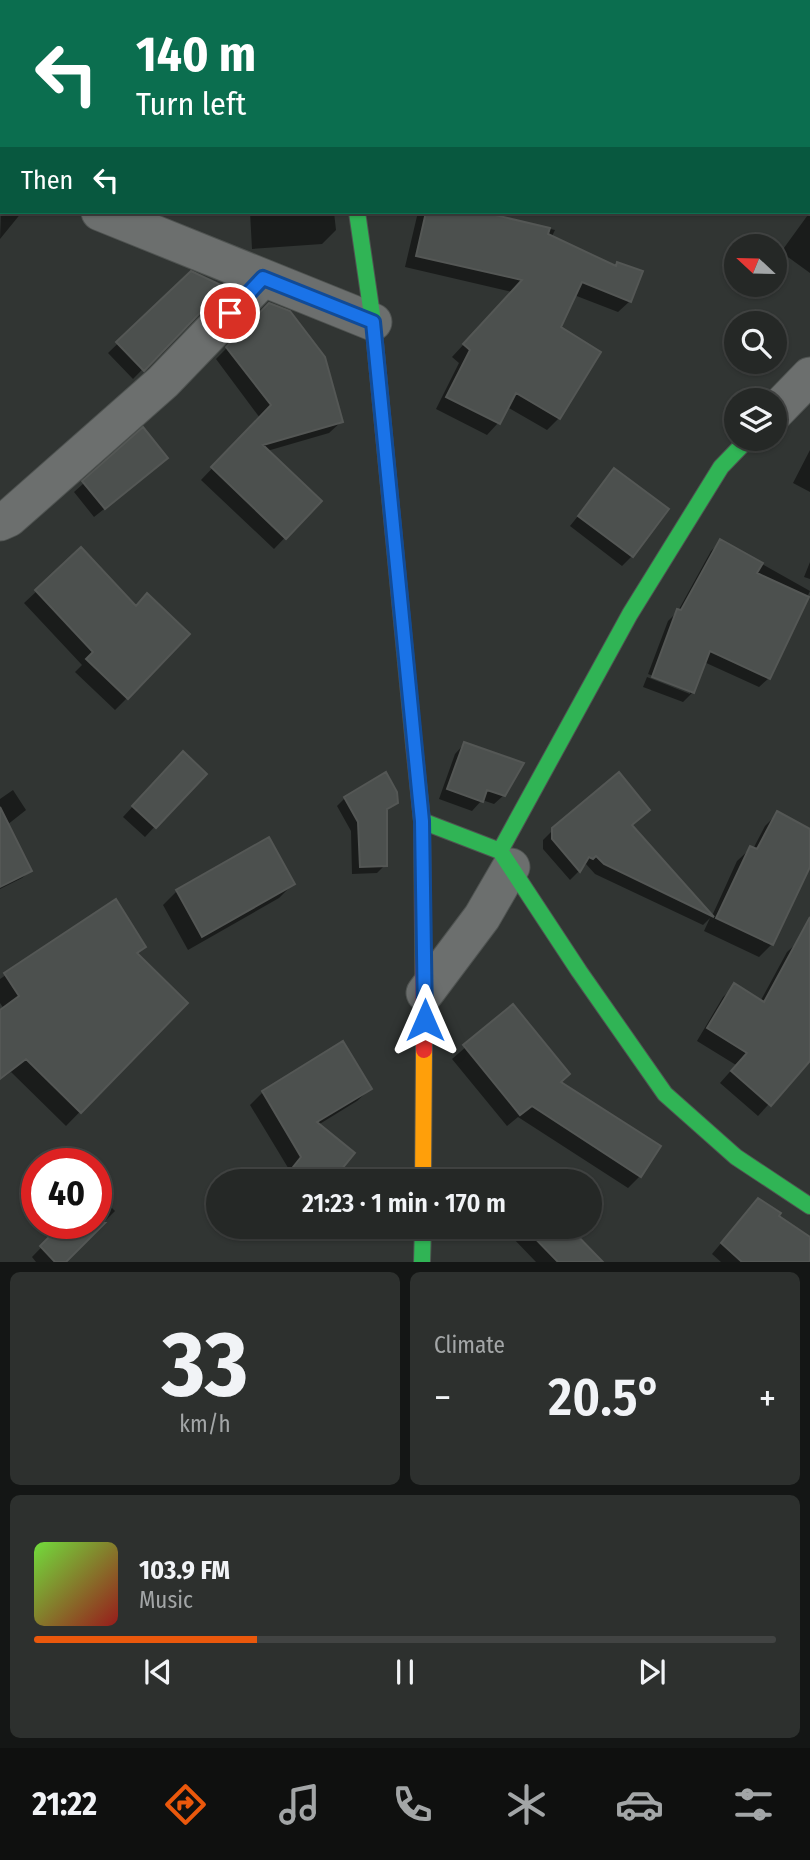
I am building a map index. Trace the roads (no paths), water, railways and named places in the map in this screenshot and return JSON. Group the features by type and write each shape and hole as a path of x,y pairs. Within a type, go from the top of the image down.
{"street":[{"path":"105,214 373,322"},
{"path":"357,214 373,322 422,821 425,993 423,1169"},
{"path":"0,522 9,518 163,382 263,278"},
{"path":"787,400 810,376"},
{"path":"425,993 482,917 505,859 630,614 721,467 736,451"},
{"path":"422,821 505,859 579,971 666,1094 736,1157 810,1206"},
{"path":"422,1239 422,1262"}]}
